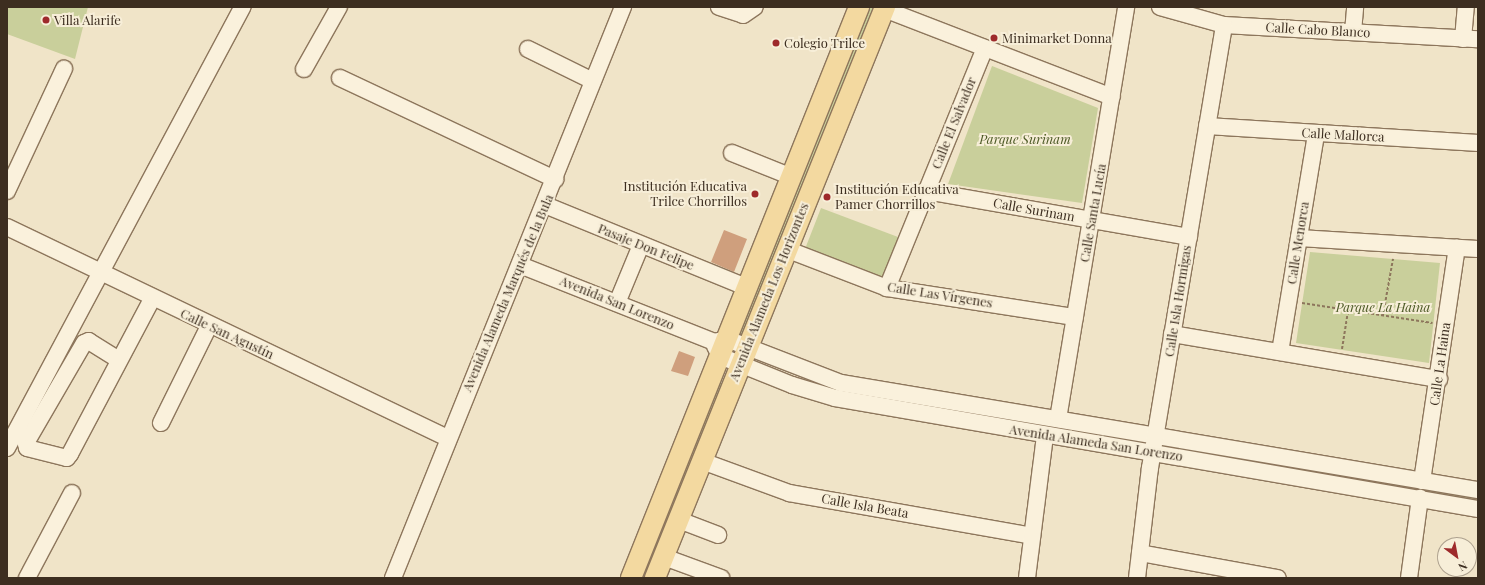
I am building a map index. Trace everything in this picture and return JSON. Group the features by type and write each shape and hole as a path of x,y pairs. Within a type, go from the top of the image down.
{"main road":[{"name":"Avenida Alameda Los Horizontes","path":"631,578 721,346 748,288 860,7"},
{"name":"Avenida Alameda Los Horizontes","path":"655,578 786,249 885,8"}],"street":[{"path":"7,448 102,275 242,7"},
{"path":"304,69 338,7"},
{"name":"Avenida Alameda Marqués de la Bula","path":"393,578 448,438 545,205 623,7"},
{"path":"719,7 743,14 755,7"},
{"name":"Calle Santa Lucía","path":"1058,419 1126,7"},
{"name":"Calle Cabo Blanco","path":"1160,7 1224,25 1471,39"},
{"path":"1353,32 1355,7"},
{"path":"1466,7 1471,39"},
{"path":"885,8 1112,97"},
{"name":"Calle Isla Hormigas","path":"1137,578 1153,452 1224,25"},
{"name":"Calle El Salvador","path":"887,288 985,48"},
{"path":"528,50 593,80"},
{"path":"7,191 64,69"},
{"path":"340,78 555,179"},
{"name":"Calle Mallorca","path":"1207,126 1478,143"},
{"name":"Calle Menorca","path":"1280,352 1316,134"},
{"path":"732,153 792,177"},
{"name":"Calle Surinam","path":"926,191 1189,237"},
{"name":"Pasaje Don Felipe","path":"545,205 748,288"},
{"name":"Calle San Agustín","path":"7,227 152,299 448,438"},
{"path":"1299,238 1478,249"},
{"path":"617,303 641,245"},
{"name":"Calle La Haina","path":"1422,481 1439,380 1457,248"},
{"name":"Calle Las Vírgenes","path":"786,249 887,288 1075,317"},
{"name":"Avenida San Lorenzo","path":"520,265 721,346"},
{"path":"119,360 89,342 84,343 26,443 27,448 67,458 152,299"},
{"path":"161,423 209,326"},
{"path":"1172,334 1439,380"},
{"name":"Avenida Alameda San Lorenzo","path":"721,346 835,398 1045,436 1153,452 1478,508"},
{"name":"Avenida Alameda San Lorenzo","path":"744,356 841,383 1478,490"},
{"path":"1027,578 1045,436"},
{"name":"Calle Isla Beata","path":"702,461 789,493 1032,536"},
{"path":"27,578 72,493"},
{"path":"1409,578 1420,498"},
{"path":"679,520 718,534"},
{"path":"1140,553 1278,578"},
{"path":"664,557 721,578"}],"path":[{"path":"1383,316 1393,259"},
{"path":"1302,303 1434,324"},
{"path":"1342,350 1348,310"}],"green space":[{"name":"Villa Alarife","path":"7,7 88,7 75,59 7,34"},
{"path":"865,7 879,7 747,336 735,332"},
{"name":"Parque Surinam","path":"992,66 1098,108 1082,203 948,184"},
{"path":"821,208 898,237 883,277 805,249"},
{"name":"Parque La Haina","path":"1310,252 1440,263 1429,363 1296,343"},
{"path":"715,381 727,386 650,578 636,578"},
{"path":"1173,444 1478,496 1478,504 1172,452"}],"building":[{"path":"724,230 747,239 734,272 711,262"},
{"path":"679,351 695,357 688,376 671,371"}],"place":[{"name":"Villa Alarife","path":"46,20"},
{"name":"Minimarket Donna","path":"994,38"},
{"name":"Colegio Trilce","path":"776,43"},
{"name":"Institución Educativa Trilce Chorrillos","path":"755,194"},
{"name":"Institución Educativa Pamer Chorrillos","path":"827,197"}]}
